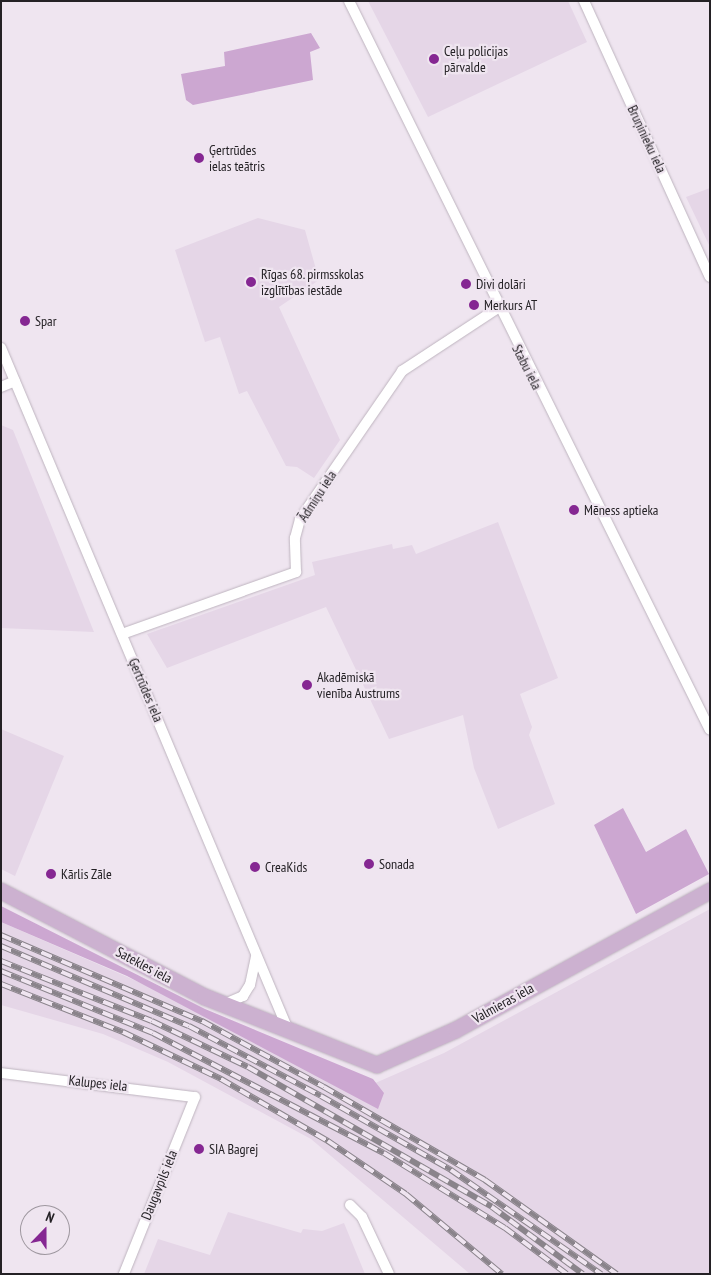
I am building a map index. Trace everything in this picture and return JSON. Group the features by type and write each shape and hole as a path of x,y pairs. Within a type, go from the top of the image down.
{"main road":[{"name":"Satekles iela","path":"1,891 222,1005 289,1032"},
{"name":"Valmieras iela","path":"289,1032 362,1062 389,1063 710,891"}],"street":[{"name":"Stabu iela","path":"349,1 498,308 710,730"},
{"name":"Bruņinieku iela","path":"584,1 710,277"},
{"name":"Ādmiņu iela","path":"122,634 296,572 295,538 300,519 402,371 498,308"},
{"name":"Ģertrūdes iela","path":"1,348 289,1032"},
{"path":"1,387 16,381"},
{"path":"222,1005 243,996 250,985 256,953"},
{"name":"Kalupes iela","path":"1,1073 195,1097"},
{"name":"Daugavpils iela","path":"124,1274 195,1097"},
{"path":"350,1205 362,1217 389,1274"}],"shaded area":[{"path":"368,1 568,1 587,42 428,117"},
{"path":"311,33 320,48 310,52 313,80 193,105 186,100 181,74 225,66 224,52"},
{"path":"710,188 710,247 686,197"},
{"path":"258,218 305,230 319,280 279,307 340,440 314,478 297,467 286,466 247,391 239,394 220,337 205,342 175,250"},
{"path":"1,425 13,430 94,632 1,628"},
{"path":"498,522 558,678 520,694 532,727 529,735 555,804 498,829 474,768 463,715 389,739 326,607 167,668 147,634 315,575 312,562 392,544 393,549 412,545 416,554"},
{"path":"1,729 64,756 15,876 1,869"},
{"path":"623,808 646,852 686,829 709,874 636,914 594,825"},
{"path":"1,906 205,1009 373,1079 384,1093 378,1109 127,976 1,922"},
{"path":"710,909 710,1274 470,1274 311,1139 168,1062 103,1034 1,1005 1,922 373,1084 444,1053"},
{"path":"228,1212 301,1233 303,1229 322,1231 344,1223 365,1274 144,1274 158,1239 210,1255"}],"railway":[{"path":"1,935 202,1021 324,1087 485,1180 617,1274"},
{"path":"1,946 189,1026 321,1096 451,1170 601,1274"},
{"path":"1,961 152,1021 248,1067 492,1207 583,1274"},
{"path":"1,971 153,1033 384,1153 505,1228 567,1274"},
{"path":"1,984 123,1032 221,1079 328,1141 406,1194 502,1274"}],"place":[{"name":"Ceļu policijas pārvalde","path":"434,59"},
{"name":"Ģertrūdes ielas teātris","path":"199,158"},
{"name":"Rīgas 68. pirmsskolas izglītības iestāde","path":"251,282"},
{"name":"Divi dolāri","path":"466,284"},
{"name":"Merkurs AT","path":"474,305"},
{"name":"Spar","path":"25,321"},
{"name":"Mēness aptieka","path":"574,510"},
{"name":"Akadēmiskā vienība Austrums","path":"307,685"},
{"name":"Sonada","path":"369,864"},
{"name":"CreaKids","path":"255,867"},
{"name":"Kārlis Zāle","path":"51,874"},
{"name":"SIA Bagrej","path":"199,1149"}]}
